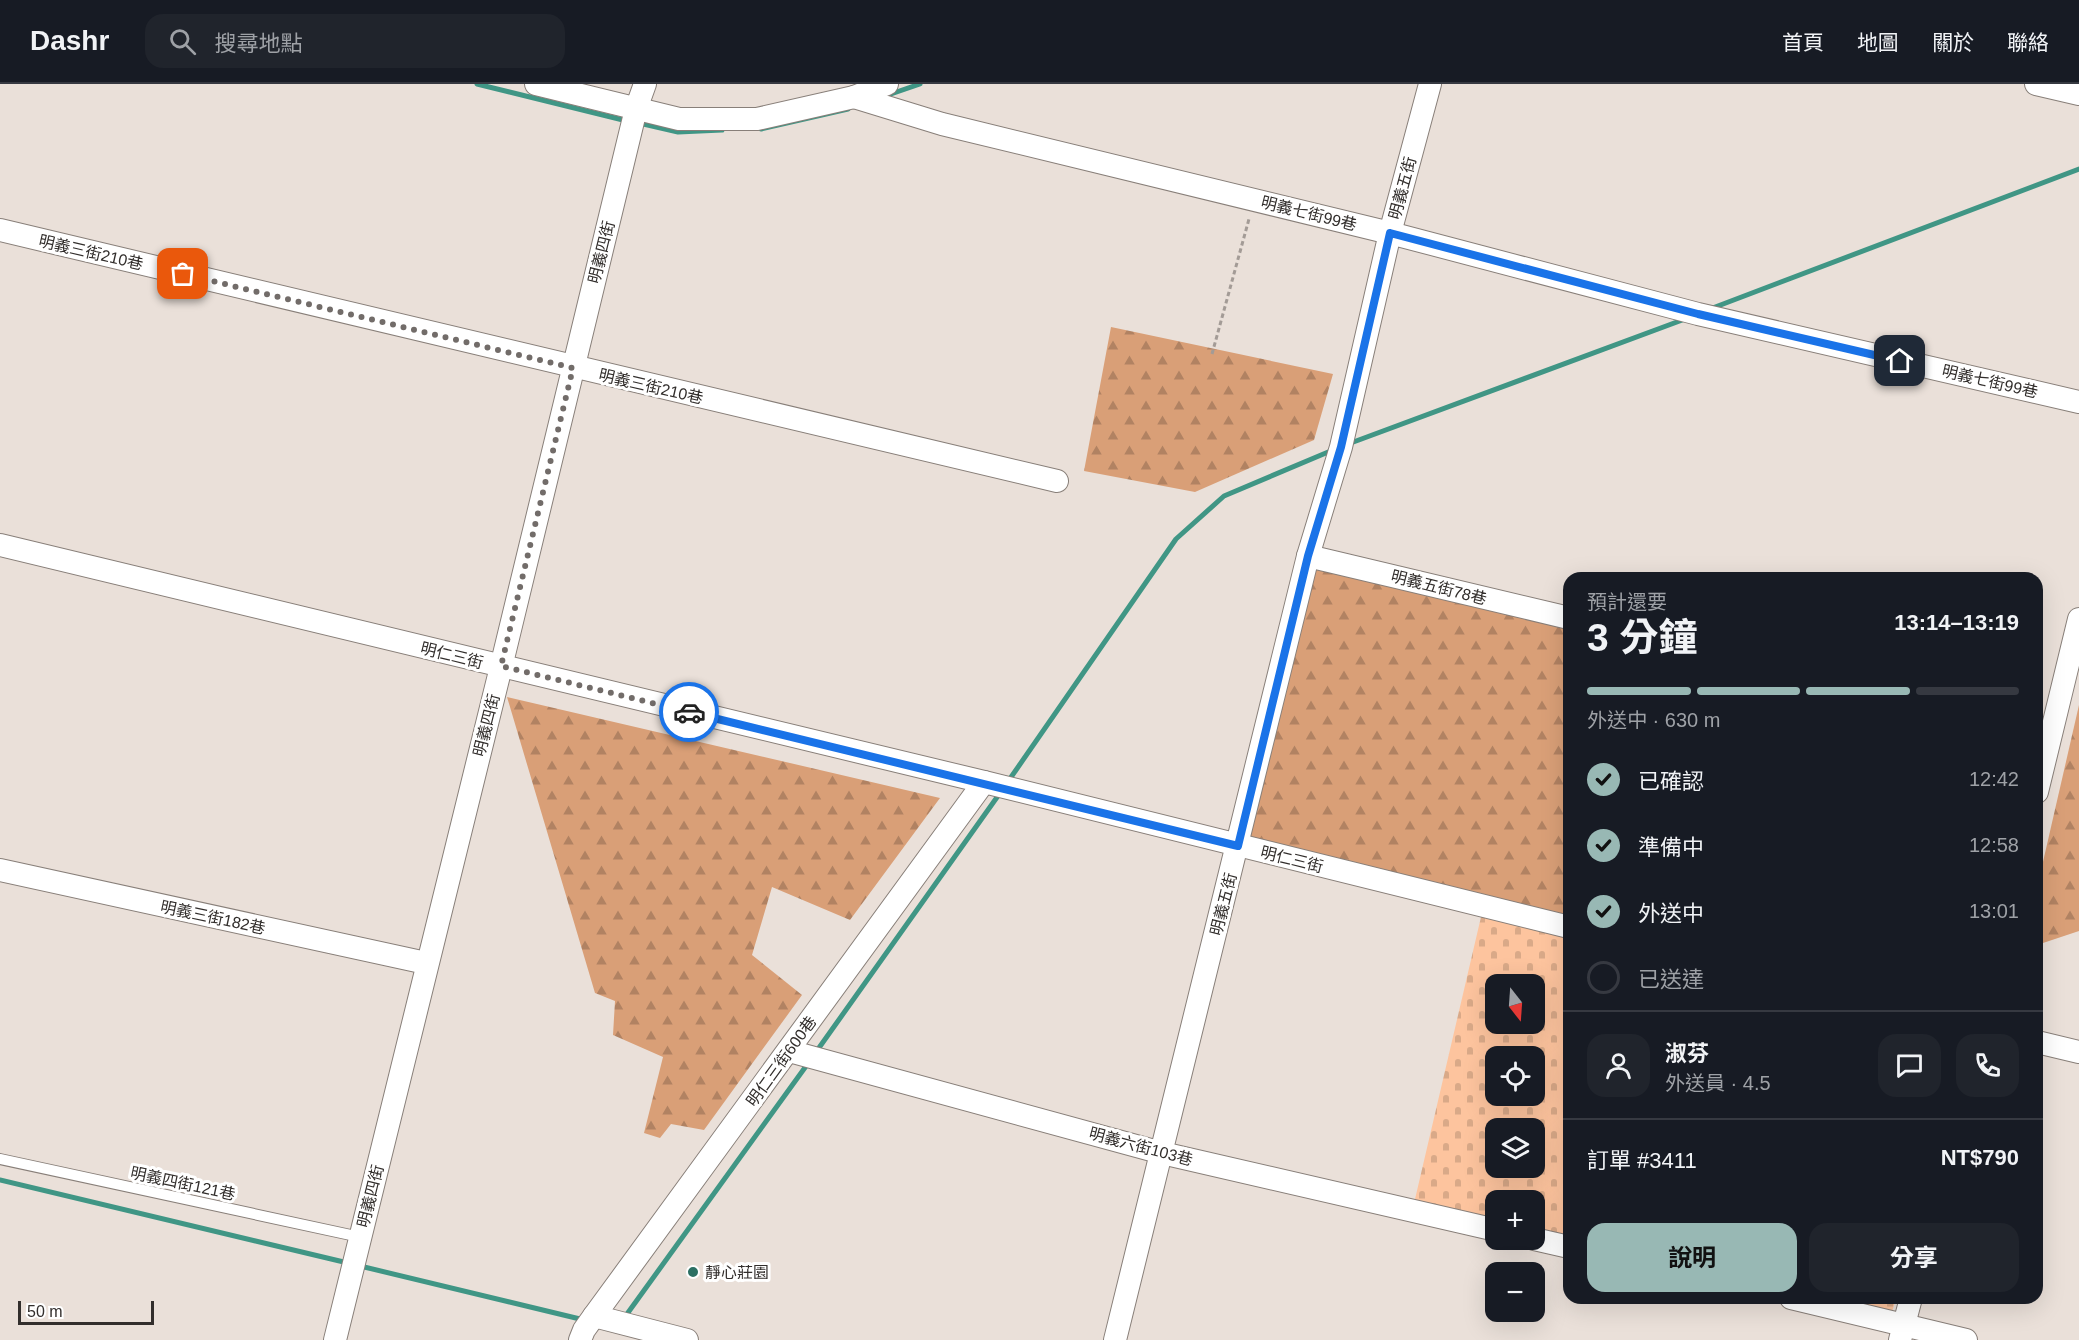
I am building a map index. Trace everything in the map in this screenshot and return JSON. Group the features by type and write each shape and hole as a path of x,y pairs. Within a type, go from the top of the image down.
{"street":[{"path":"536,84 641,95 679,119 757,119 854,97 887,84"},
{"name":"明義五街","path":"1115,1340 1308,556 1341,447 1390,233 1430,84"},
{"path":"2036,84 2079,94"},
{"name":"明義四街","path":"334,1340 641,95"},
{"name":"明義七街99巷","path":"854,97 942,124 1390,233 1698,314 2079,402"},
{"name":"明義三街210巷","path":"0,230 573,368 1057,481"},
{"name":"明仁三街","path":"0,545 1563,926"},
{"name":"明義五街78巷","path":"1308,556 1563,617"},
{"path":"2044,733 2079,619"},
{"name":"明仁三街600巷","path":"580,1340 594,1316 789,1050 997,786"},
{"name":"明義三街182巷","path":"0,870 426,963"},
{"path":"2043,1043 2079,1052"},
{"name":"明義六街103巷","path":"789,1050 1162,1153 1485,1227"},
{"path":"1545,1242 1563,1246"},
{"path":"1811,1304 1902,1332 1966,1340"},
{"path":"1902,1332 1909,1304"},
{"path":"594,1316 687,1340"}],"lane":[{"name":"明義四街121巷","path":"0,1159 360,1237"}],"path":[{"path":"1212,354 1255,200"}],"green space":[{"path":"1111,327 1333,374 1314,440 1195,492 1084,471"},
{"path":"1312,562 1563,626 1563,919 1245,843"},
{"path":"507,697 940,798 850,920 772,887 752,955 802,995 704,1130 671,1124 660,1138 644,1133 663,1057 613,1035 615,1001 595,993"},
{"path":"2079,705 2079,931 2043,943 2043,862"},
{"path":"1481,917 1563,936 1563,1248 1545,1242 1545,1190 1485,1190 1485,1230 1412,1212"},
{"path":"1794,1304 1894,1304 1888,1326"}],"waterway":[{"path":"477,84 627,121"},
{"path":"885,96 920,84"},
{"path":"761,129 848,109"},
{"path":"639,123 678,132 722,130"},
{"path":"1710,309 2079,169"},
{"path":"1348,444 1685,319"},
{"path":"1007,783 1176,539 1224,496 1333,450"},
{"path":"816,1052 1000,793"},
{"path":"627,1314 809,1062"},
{"path":"0,1180 348,1263"},
{"path":"360,1266 580,1319"}],"way so far":[{"path":"183,274 573,368 501,666 689,712"}],"place":[{"name":"靜心莊園","path":"693,1272"}],"route":[{"path":"689,712 984,782 1238,846 1308,556 1341,447 1390,233 1698,314 1900,361"}]}
